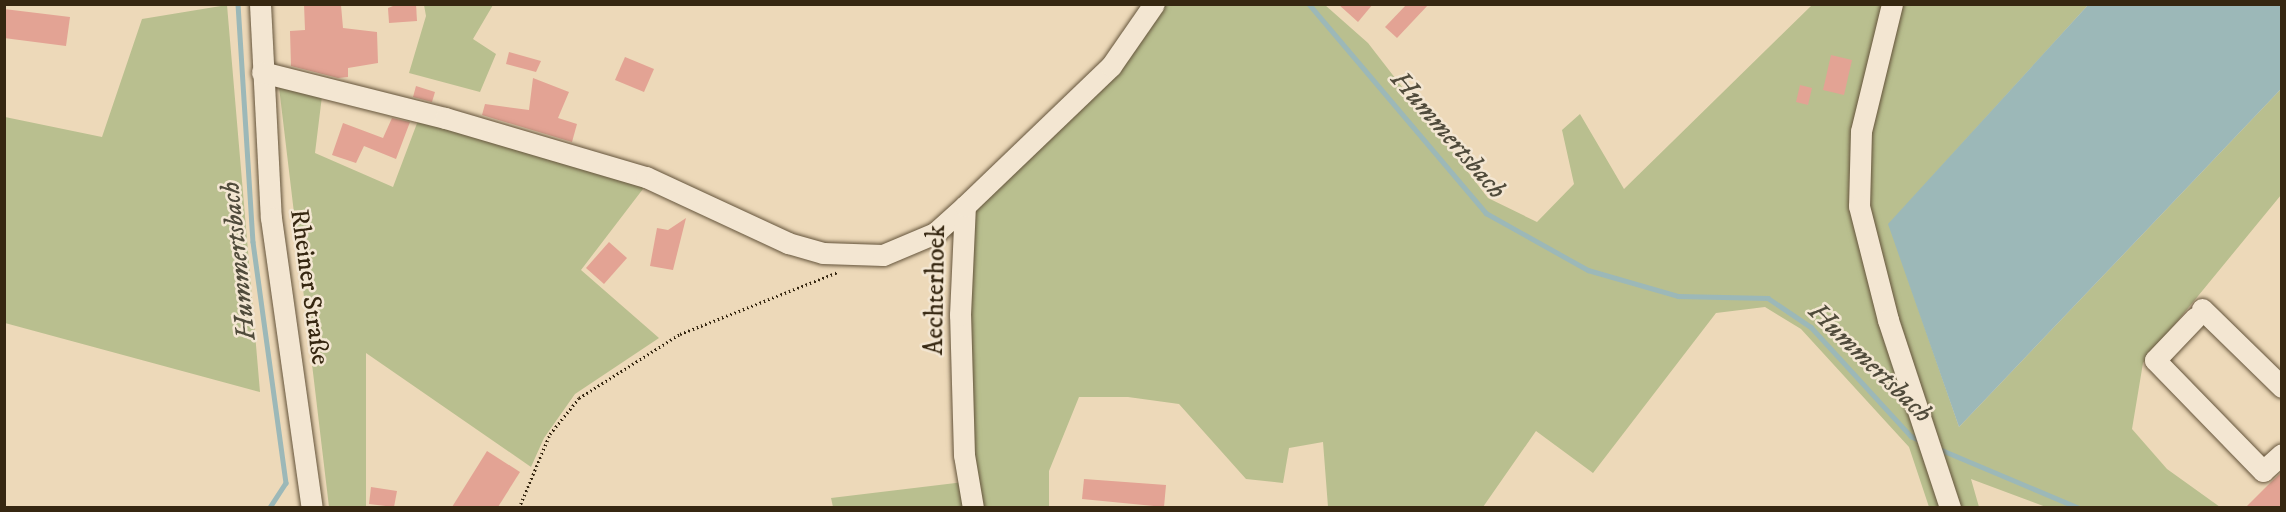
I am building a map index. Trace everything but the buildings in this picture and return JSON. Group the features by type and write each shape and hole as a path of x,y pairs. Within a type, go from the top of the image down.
{"street":[{"name":"Rheiner Straße","path":"260,4 271,218 312,507"},
{"name":"Aechterhoek","path":"973,507 964,455 960,327 965,206 1111,66 1154,4"},
{"path":"1892,4 1861,130 1859,206 1888,320 1950,507"},
{"path":"262,72 445,118 646,177 788,243 855,257 883,255 935,234 965,206"},
{"path":"2282,387 2199,314 2155,360 2263,471 2282,453"}],"path":[{"path":"519,507 550,434 579,398 680,334 840,271"}],"green space":[{"path":"227,5 260,392 5,323 5,117 102,137 142,19"},
{"path":"424,5 493,5 473,39 496,54 480,92 409,73 426,16"},
{"path":"1162,5 1325,5 1368,43 1488,198 1537,222 1574,184 1562,130 1580,114 1624,189 1812,5 2088,5 1889,224 1959,427 2281,89 2281,195 2143,363 2132,429 2167,469 2220,507 2046,507 1971,479 1979,507 1929,507 1909,447 1801,329 1765,307 1716,313 1593,473 1536,431 1483,507 1328,507 1323,442 1289,448 1283,483 1246,479 1179,404 1128,397 1079,397 1049,471 1049,507 980,507 971,452 965,310 972,207"},
{"path":"279,87 322,96 315,153 393,187 419,118 646,185 581,270 659,338 575,394 544,438 531,467 366,353 366,507 329,507"},
{"path":"964,482 968,507 833,507 831,498"}],"water":[{"path":"2088,5 2281,5 2281,89 1959,427 1888,224"}],"waterway":[{"name":"Hummertsbach","path":"238,4 253,242 286,483 270,508"},
{"name":"Hummertsbach","path":"1309,4 1486,213 1588,270 1678,296 1768,298 1811,327 1911,436 1921,441"},
{"name":"Hummertsbach","path":"1937,448 2079,508"}]}
